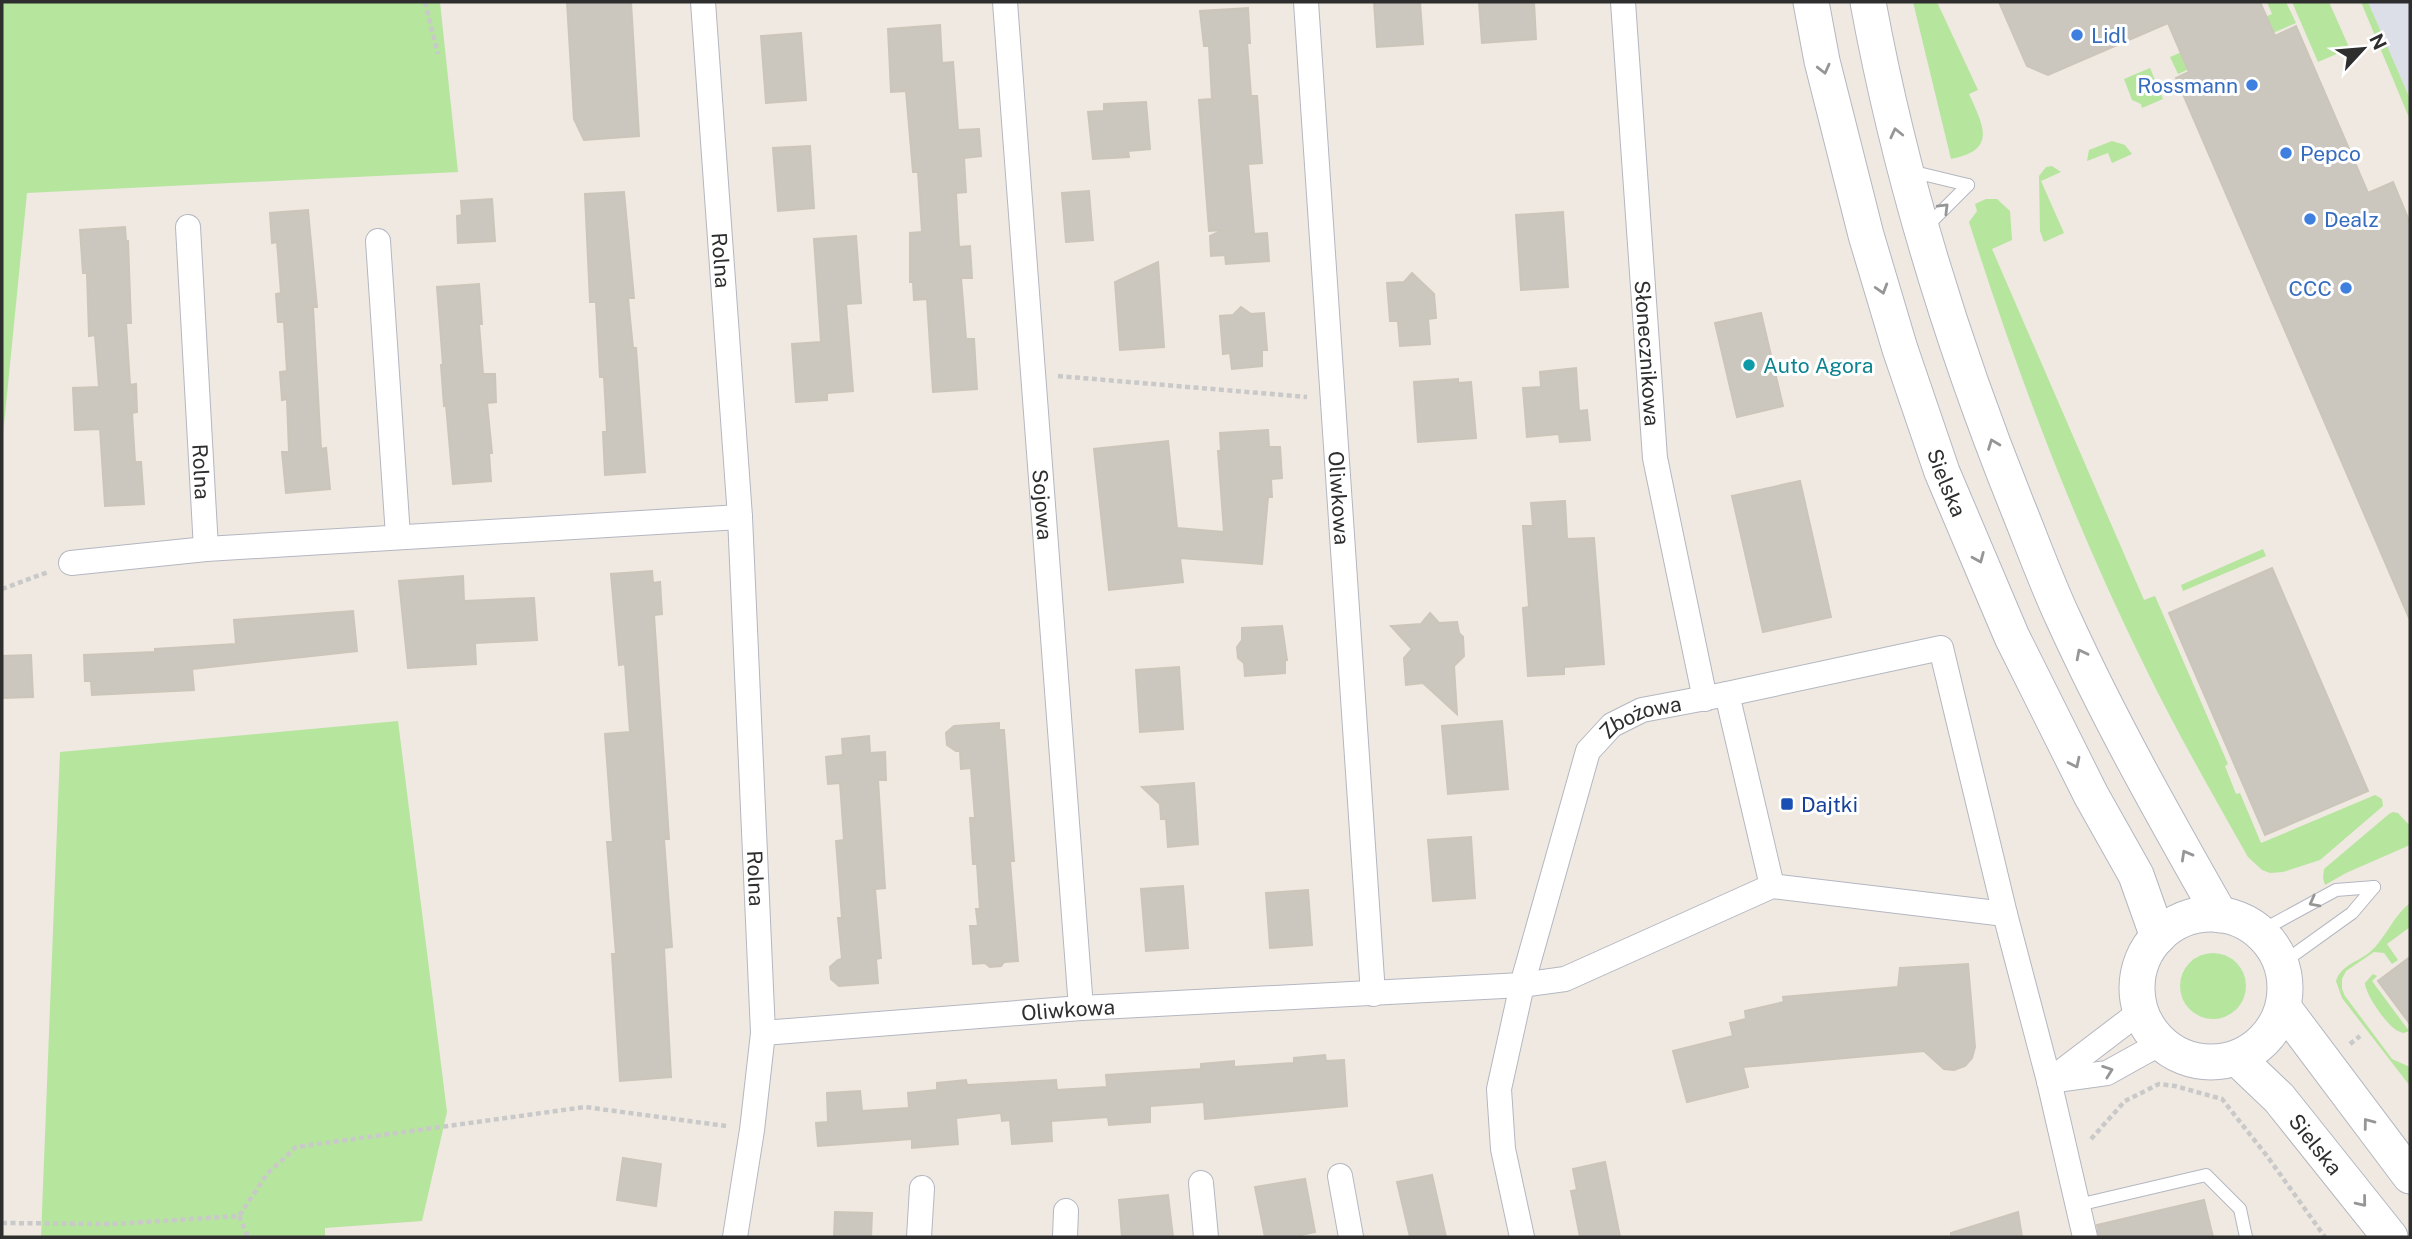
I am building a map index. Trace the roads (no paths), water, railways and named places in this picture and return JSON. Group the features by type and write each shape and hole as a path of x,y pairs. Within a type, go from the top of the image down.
{"main road":[{"name":"Sielska","path":"1811,2 1822,61 1866,235 1900,349 1942,472 2012,637 2091,795 2136,875 2158,937"},
{"path":"1868,2 1904,169 1921,231 1992,443 2063,620 2157,804 2220,915"},
{"path":"2220,915 2241,920 2259,932 2272,947 2281,964 2285,985 2283,1007 2273,1028 2258,1046 2237,1058 2217,1062 2197,1061 2178,1055 2161,1043 2149,1029 2137,992 2139,972 2146,953 2158,937 2176,923 2197,916 2220,915"},
{"path":"2283,1007 2410,1176"},
{"name":"Sielska","path":"2237,1058 2279,1098 2390,1237"}],"street":[{"name":"Rolna","path":"703,2 740,517 763,1033 752,1130 735,1237"},
{"name":"Sojowa","path":"1005,2 1081,1009"},
{"name":"Oliwkowa","path":"1306,2 1373,994"},
{"name":"Słonecznikowa","path":"1623,2 1655,458 1716,696 1772,886"},
{"name":"Rolna","path":"188,226 206,549"},
{"path":"378,241 398,536"},
{"path":"72,563 206,549 740,517"},
{"name":"Zbożowa","path":"1522,1237 1503,1149 1499,1089 1522,985 1588,751 1612,725 1642,710 1941,648 2005,914"},
{"path":"1522,985 1565,979 1772,886 2005,914 2049,1081 2085,1237"},
{"name":"Oliwkowa","path":"763,1033 1081,1009 1522,985"},
{"path":"2049,1081 2141,1011"},
{"path":"2049,1081 2107,1073 2161,1043"},
{"path":"1340,1176 1351,1237"},
{"path":"1201,1183 1206,1237"},
{"path":"919,1237 922,1188"},
{"path":"1065,1237 1066,1211"}],"lane":[{"path":"1904,169 1968,185 1921,231"},
{"path":"2259,932 2336,890 2374,887 2352,913 2281,964"},
{"path":"2078,1205 2206,1175 2240,1209 2246,1237"}],"place":[{"name":"Lidl","path":"2077,35"},
{"name":"Rossmann","path":"2252,85"},
{"name":"Pepco","path":"2286,153"},
{"name":"Dealz","path":"2310,219"},
{"name":"CCC","path":"2346,288"},
{"name":"Auto Agora","path":"1749,365"},
{"name":"Dajtki","path":"1787,804"}]}
